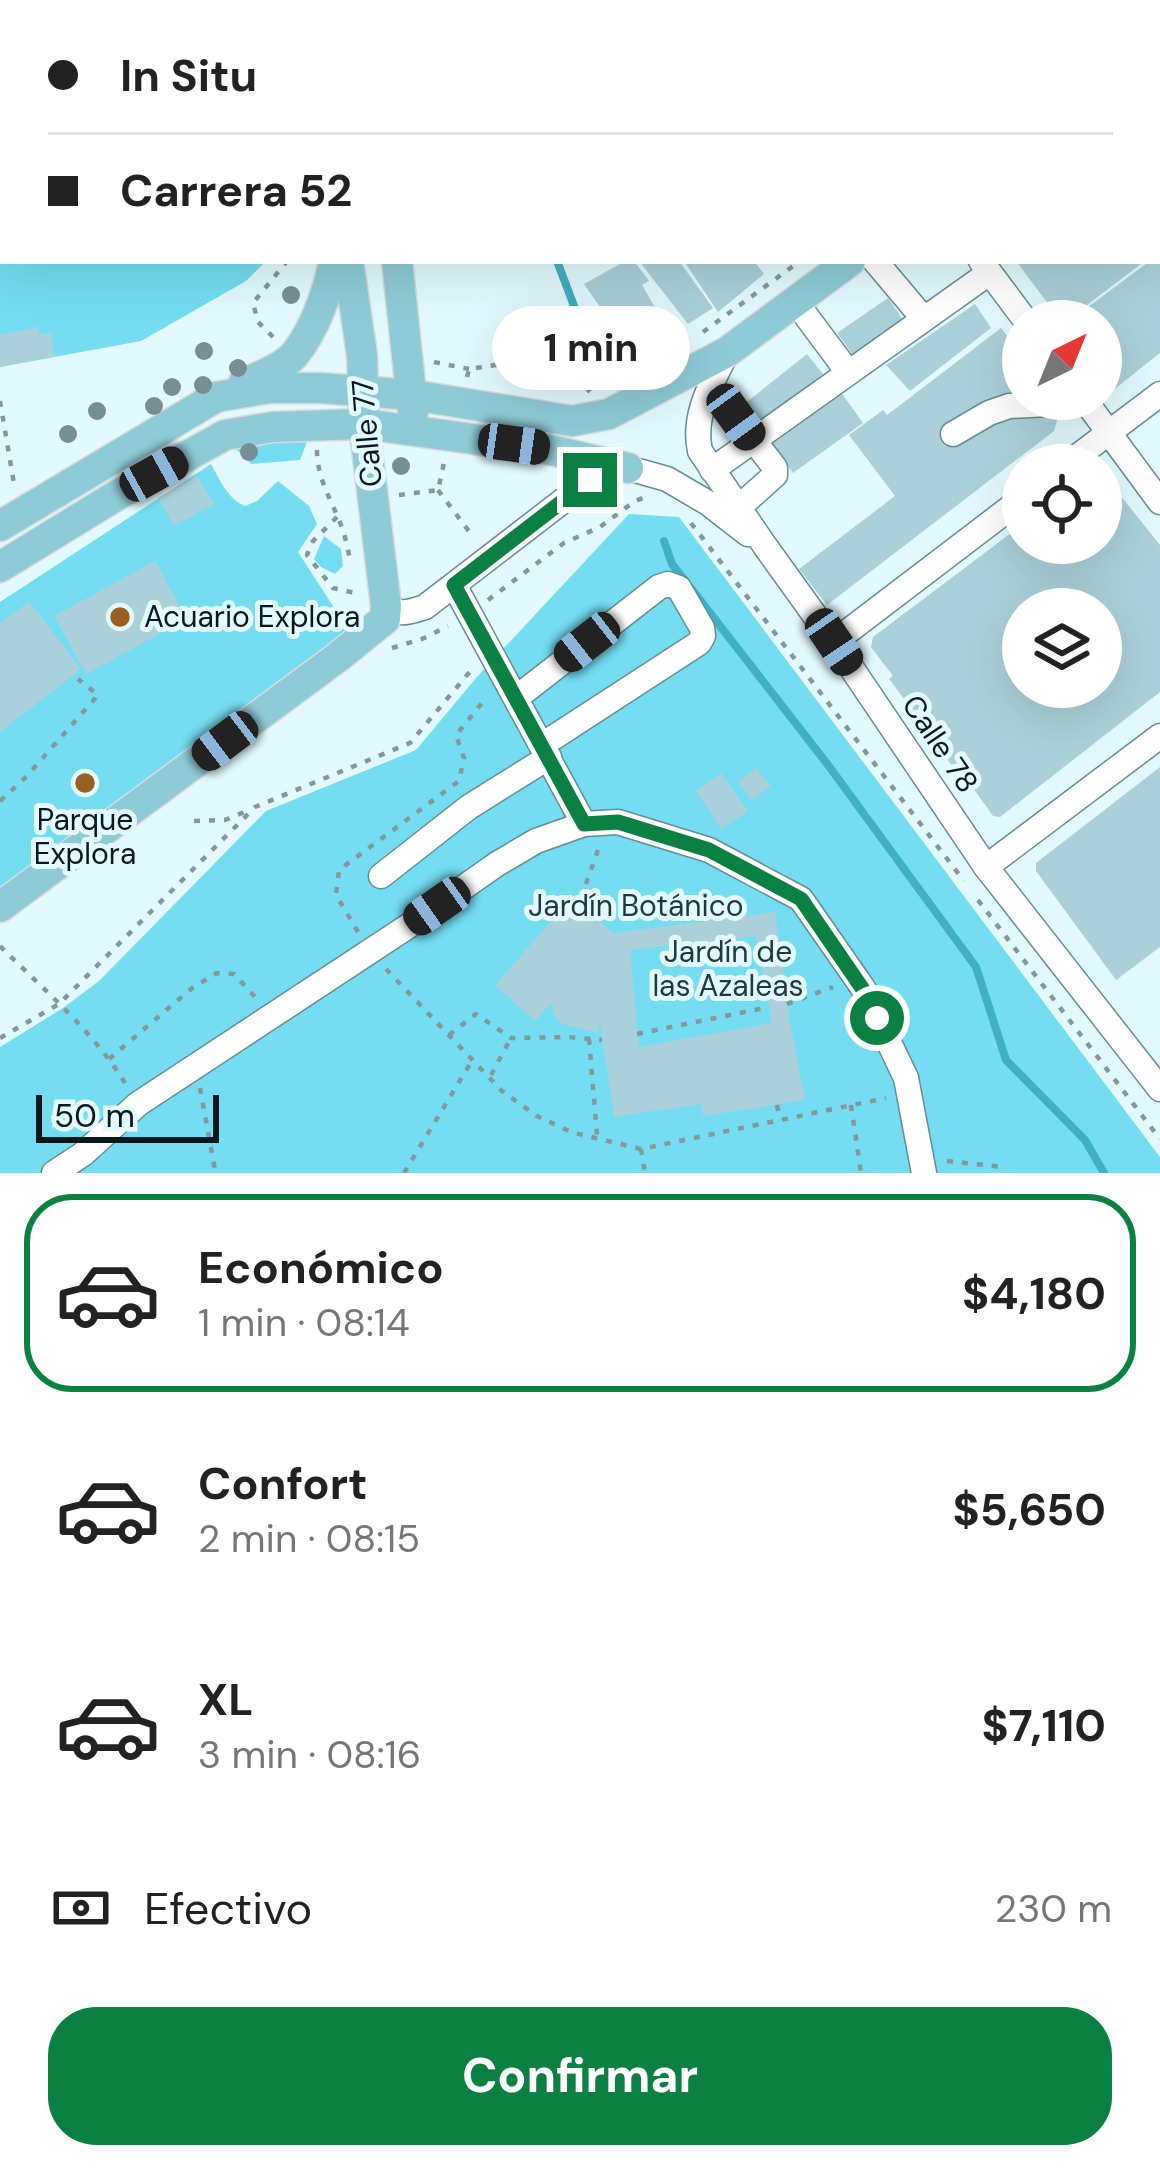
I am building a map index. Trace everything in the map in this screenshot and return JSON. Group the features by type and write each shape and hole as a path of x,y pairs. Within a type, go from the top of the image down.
{"main road":[{"path":"0,526 294,356 319,310 333,264"},
{"name":"Calle 77","path":"348,264 386,606"},
{"name":"Calle 77","path":"398,264 414,430"},
{"path":"216,397 270,388 362,390 572,422 610,414 727,352 846,264"},
{"path":"0,567 225,435 272,427 364,424 547,448 628,468"},
{"path":"0,907 369,634 385,619 386,606"}],"street":[{"path":"877,264 923,317"},
{"path":"712,470 985,267 1010,300"},
{"path":"795,302 848,372"},
{"name":"Calle 78","path":"727,352 702,404 700,451 986,867 1160,1089"},
{"path":"1094,444 1160,394"},
{"path":"953,434 1002,409"},
{"path":"736,417 775,469 775,475 738,508"},
{"path":"1101,420 1160,502"},
{"path":"386,606 406,614 425,607 590,480 628,468 667,479 764,546"},
{"path":"834,642 1002,514"},
{"path":"454,585 591,824"},
{"path":"381,876 469,806 699,643 702,628 679,588 658,587 511,687"},
{"path":"986,867 1160,736"},
{"path":"54,1173 83,1154 138,1104 497,864 536,842 591,824 618,822 709,850 801,899 855,978 906,1078 924,1166"}],"path":[{"path":"253,304 285,264"},
{"path":"693,339 796,264"},
{"path":"458,403 469,369 536,360 579,381 592,394"},
{"path":"0,401 14,489"},
{"path":"373,498 439,490 451,435"},
{"path":"328,502 348,548 359,624 394,649 470,614 564,543 649,496"},
{"path":"338,517 313,541 307,556 333,588 355,593"},
{"path":"689,521 963,880"},
{"path":"194,821 225,820 410,743 489,649"},
{"path":"0,801 98,695 78,679"},
{"path":"511,687 456,734 464,758 459,781 339,870 336,895 369,951 502,1091 537,1116 571,1132 641,1149 909,1093"},
{"path":"0,1038 59,1004 255,807"},
{"path":"586,884 599,848 591,824"},
{"path":"977,898 1160,1139"},
{"path":"0,946 82,1025 138,1104"},
{"path":"110,1059 192,988 217,973 234,974 244,982 270,1016"},
{"path":"787,1004 855,978"},
{"path":"637,1034 769,1007"},
{"path":"449,1035 476,1014 511,1038 602,1040"},
{"path":"490,1077 511,1038"},
{"path":"589,1039 598,1138"},
{"path":"404,1173 473,1059"},
{"path":"196,1065 215,1170"},
{"path":"776,1105 780,1120"},
{"path":"851,1106 862,1173"},
{"path":"641,1149 645,1173"},
{"path":"924,1166 1003,1167"}],"green space":[{"path":"0,264 263,264 246,281 141,341 0,367"},
{"path":"307,442 300,460 251,464 236,449 252,443"},
{"name":"Parque Explora","path":"211,464 229,494 245,506 278,481 309,506 317,524 298,552 357,643 0,908 0,602"},
{"name":"Jardín Botánico","path":"629,514 679,517 1160,1157 1160,1173 0,1173 0,1047 99,981 266,811 416,750 476,678"},
{"path":"324,536 341,549 343,566 335,574 314,559"}],"building":[{"path":"620,264 636,264 649,281 642,285 663,321 648,334 657,348 635,357 584,284"},
{"path":"641,264 681,264 713,308 688,324"},
{"path":"686,264 756,264 764,274 718,312"},
{"path":"1018,264 1141,264 1094,300 1045,300"},
{"path":"1146,264 1160,264 1160,353 1122,383 1122,300 1097,300"},
{"path":"888,298 903,320 852,354 837,333"},
{"path":"975,304 991,328 910,391 886,365"},
{"path":"38,327 40,334 51,333 55,356 0,367 0,335"},
{"path":"1001,328 1002,420 1057,420 1054,431 1037,444 1002,444 1002,471 827,605 799,569 895,496 849,435 883,410 887,415"},
{"path":"807,354 823,374 754,429 738,409"},
{"path":"840,391 863,423 793,473 769,439"},
{"path":"197,476 214,504 174,526 158,498"},
{"path":"1122,497 1160,545 1160,692 1000,817 993,816 968,781 919,729 924,725 871,647 873,637 1002,540 1002,564 1122,564"},
{"name":"Acuario Explora","path":"155,561 187,619 86,674 54,616"},
{"path":"29,601 81,669 0,732 0,624"},
{"path":"1160,767 1160,947 1116,980 1036,871 1036,863"},
{"path":"756,768 771,786 752,800 738,782"},
{"path":"721,773 748,811 721,829 696,791"},
{"path":"573,897 613,933 775,912 805,1100 703,1116 701,1104 614,1117 600,1024 598,1033 562,1024 551,1003 535,1021 495,985","holes":["756,936 772,1023 639,1047 630,950"]}],"waterway":[{"path":"558,264 593,356"},
{"path":"664,541 672,564 976,967 1006,1060 1085,1140 1104,1173"}],"place":[{"name":"Acuario Explora","path":"120,617"},
{"name":"Parque Explora","path":"85,783"}],"route":[{"path":"590,480 454,585 584,824 618,822 709,850 801,899 877,1018"}],"park label":[{"name":"Jardín de las Azaleas","path":"728,969"}]}
